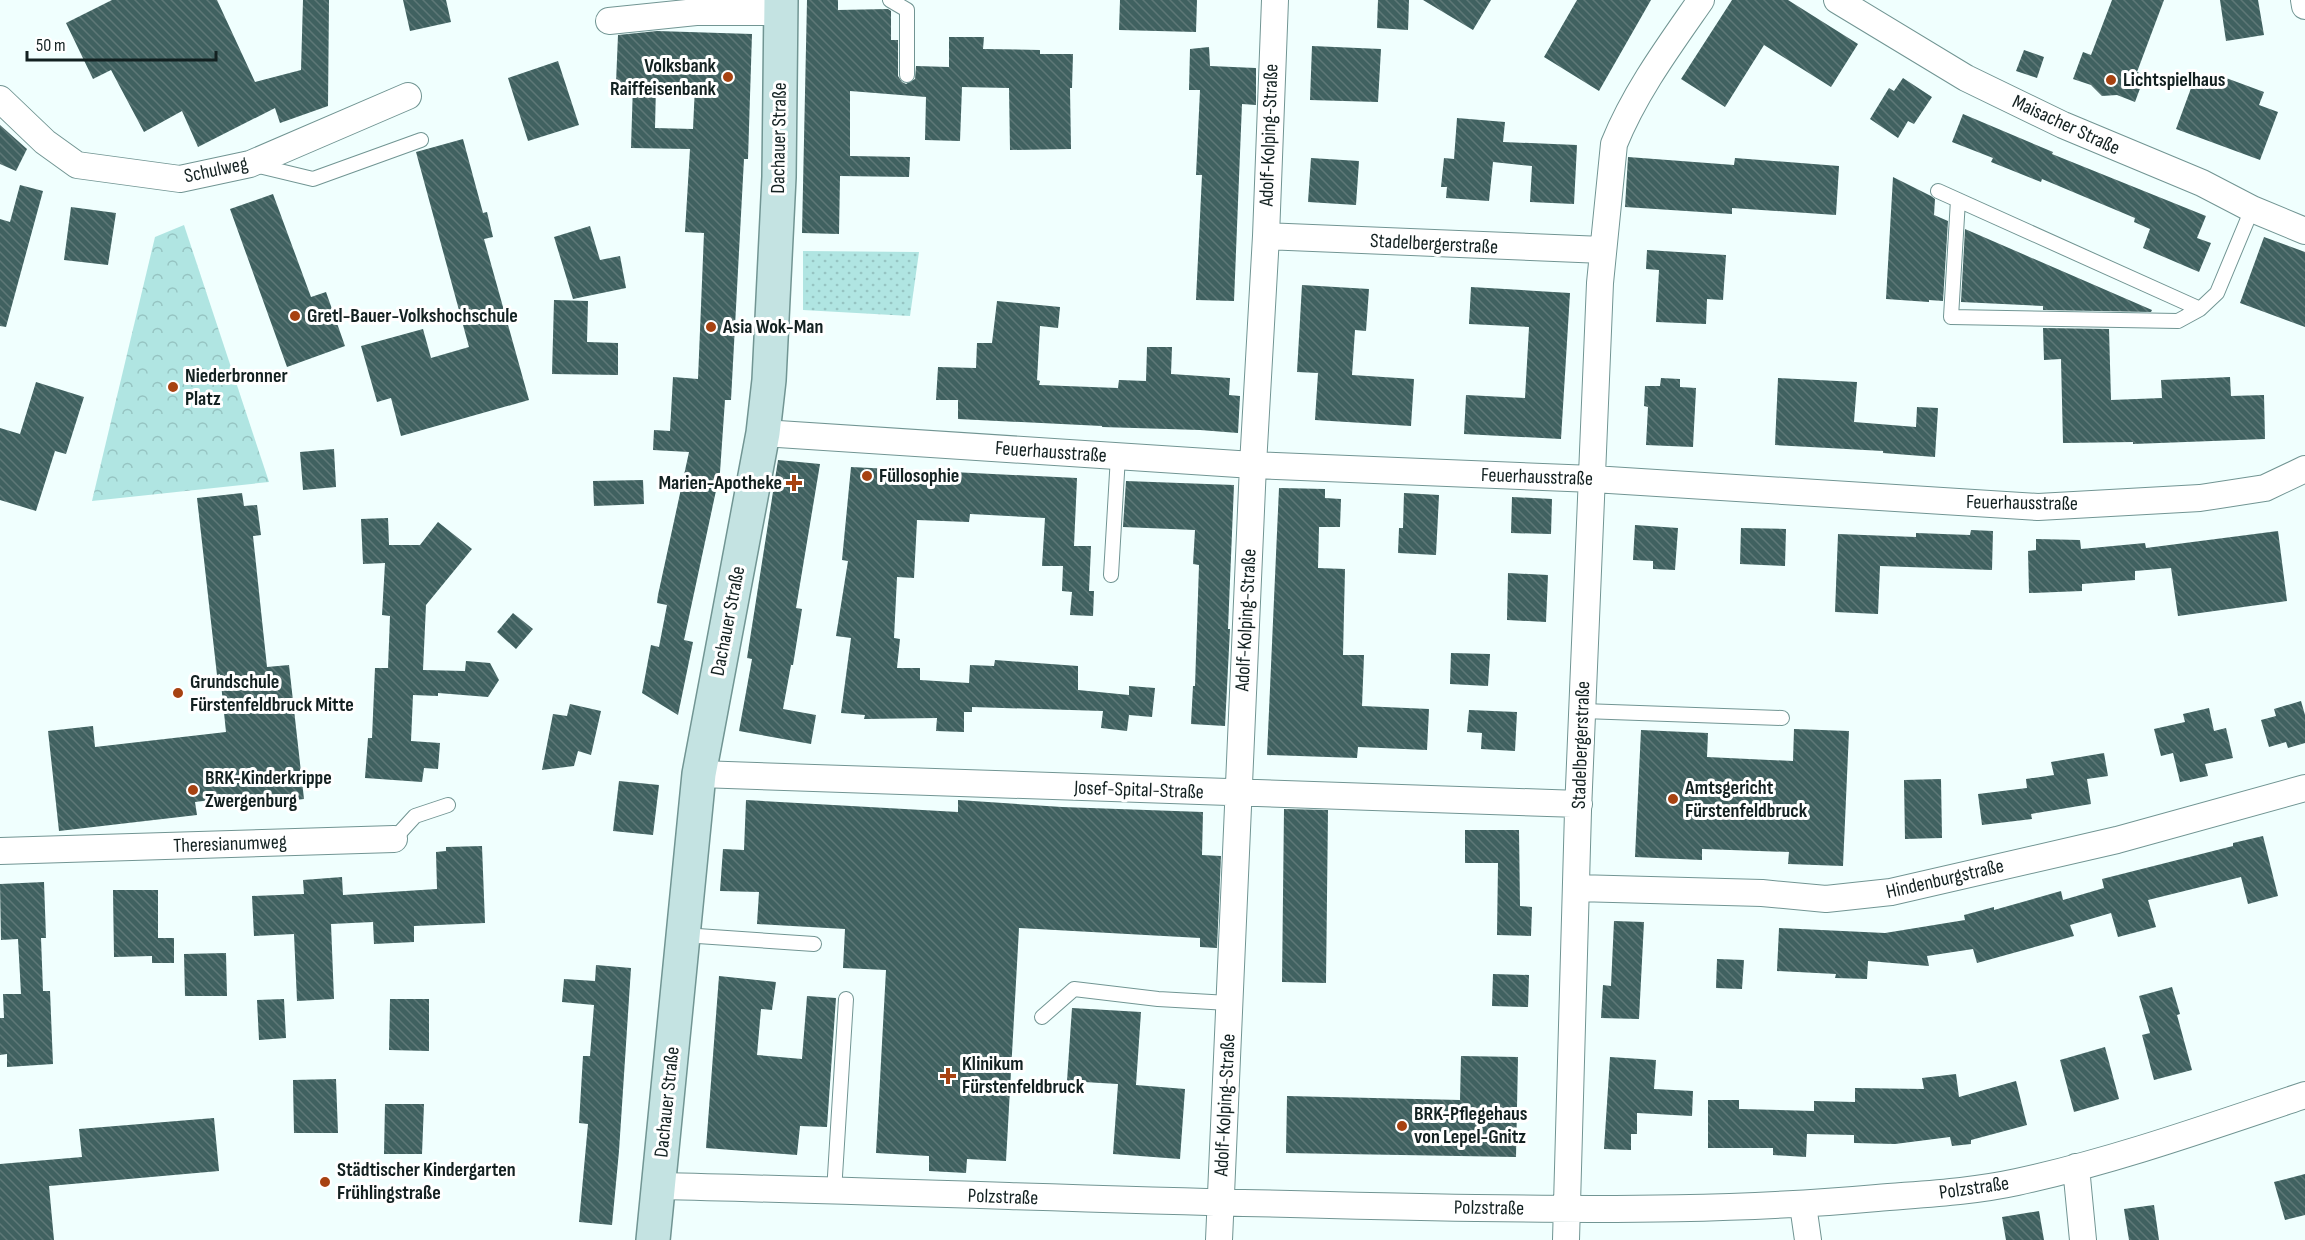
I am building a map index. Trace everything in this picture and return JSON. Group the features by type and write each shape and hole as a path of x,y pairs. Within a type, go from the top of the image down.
{"street":[{"name":"Adolf-Kolping-Straße","path":"1219,1240 1275,0"},
{"name":"Stadelbergerstraße","path":"1566,1240 1582,711 1603,250 1614,144 1650,74 1701,0"},
{"name":"Maisacher Straße","path":"1836,0 1966,78 2063,125 2202,183 2252,209 2305,231"},
{"path":"2304,0 2305,6"},
{"path":"609,21 781,6"},
{"name":"Dachauer Straße","path":"653,1240 699,774 763,433 769,380 779,177 781,6"},
{"name":"Schulweg","path":"0,99 45,142 77,165 180,179 250,164 408,96"},
{"name":"Stadelbergerstraße","path":"1266,236 1603,250"},
{"name":"Feuerhausstraße","path":"763,433 1253,465 1593,479 2038,507 2200,498 2265,488 2305,469"},
{"name":"Josef-Spital-Straße","path":"699,774 1579,804"},
{"name":"Hindenburgstraße","path":"1576,888 1762,893 1826,899 1856,897 1891,892 2117,840 2305,788"},
{"name":"Theresianumweg","path":"0,851 394,839"},
{"name":"Polzstraße","path":"659,1186 1220,1204 1567,1210 1803,1205 1960,1191 2016,1182 2076,1167 2305,1095"},
{"path":"2076,1167 2083,1240"},
{"path":"1803,1205 1808,1240"}],"lane":[{"path":"890,0 907,10 907,75"},
{"path":"250,164 313,179 421,140"},
{"path":"1938,191 2200,309"},
{"path":"1958,200 1951,317 2178,321 2200,309 2217,293 2252,209"},
{"path":"1111,575 1118,456"},
{"path":"1582,711 1782,718"},
{"name":"Theresianumweg","path":"394,839 416,816 448,805"},
{"path":"683,935 814,944"},
{"path":"1042,1017 1074,989 1158,999 1229,1003"},
{"path":"834,1192 846,999"}],"green space":[{"path":"184,225 269,482 92,501 155,237"},
{"path":"803,251 919,252 910,316 803,310"}],"building":[{"path":"112,0 217,0 255,82 301,70 303,0 329,0 328,106 280,123 275,108 198,147 182,111 144,132 111,70 93,79 66,23"},
{"path":"403,0 446,0 451,22 410,31"},
{"path":"807,0 838,0 838,10 888,9 891,11 891,40 898,40 898,76 906,84 915,79 916,66 949,67 949,37 984,37 983,49 1040,50 1040,54 1073,54 1072,88 1070,88 1071,149 1010,150 1009,88 962,87 960,141 925,140 926,97 850,91 850,156 910,157 909,177 840,176 839,234 802,233"},
{"path":"1120,0 1197,0 1196,32 1119,30"},
{"path":"1378,0 1409,0 1408,30 1377,28"},
{"path":"1423,0 1491,0 1473,30"},
{"path":"1577,0 1651,0 1599,91 1544,57"},
{"path":"1732,0 1788,0 1858,44 1831,87 1764,45 1725,107 1681,79"},
{"path":"2112,0 2164,0 2137,72 2145,75 2135,102 2117,95 2102,96 2091,85 2073,79 2083,52 2091,55"},
{"path":"2220,0 2258,0 2264,35 2226,41"},
{"path":"657,31 752,34 748,159 744,159 731,400 725,400 720,472 684,640 693,642 678,715 642,693 651,645 659,647 667,605 657,603 658,595 689,452 653,450 654,430 670,431 673,377 698,379 704,233 685,232 690,149 631,148 633,84 616,83 618,35","holes":["656,85 695,86 693,129 655,128"]},
{"path":"1312,46 1381,49 1378,102 1310,100"},
{"path":"1209,47 1210,66 1256,68 1256,105 1242,104 1234,301 1196,300 1202,175 1196,175 1200,90 1189,90 1190,49"},
{"path":"2024,50 2044,57 2037,78 2016,71"},
{"path":"558,61 579,125 528,141 508,78"},
{"path":"2218,75 2264,92 2259,105 2278,112 2260,160 2176,129 2194,80 2213,87"},
{"path":"1903,78 1932,97 1914,124 1908,121 1898,138 1870,119 1889,88 1894,91"},
{"path":"1963,114 2053,152 2052,154 2206,216 2197,238 2211,243 2199,272 2143,248 2150,229 2134,222 2135,218 2042,179 2041,182 1991,162 1993,158 1952,142"},
{"path":"1457,118 1505,122 1503,142 1577,145 1574,204 1530,202 1532,166 1493,162 1489,201 1446,198 1447,187 1441,187 1444,158 1454,159"},
{"path":"0,125 27,149 16,171 0,164"},
{"path":"463,139 483,213 487,212 493,237 484,239 529,400 401,436 391,398 377,402 361,346 423,329 431,358 469,347 416,152"},
{"path":"1628,157 1734,165 1735,158 1839,166 1836,215 1732,208 1732,214 1625,207"},
{"path":"1311,158 1359,161 1356,205 1308,202"},
{"path":"1893,177 1935,199 1934,215 1948,221 1943,301 1886,299"},
{"path":"20,185 43,191 6,327 0,326 0,219 10,222"},
{"path":"273,194 311,297 326,292 345,346 287,367 230,209"},
{"path":"71,207 116,213 108,265 64,260"},
{"path":"590,226 600,260 620,256 626,288 573,299 554,237"},
{"path":"1965,229 2152,310 2151,312 2043,310 2043,306 1961,302"},
{"path":"2264,237 2305,252 2305,327 2240,303"},
{"path":"1647,250 1726,255 1723,300 1707,299 1706,324 1656,322 1659,270 1646,269"},
{"path":"1302,285 1369,289 1366,331 1355,330 1352,375 1414,379 1411,426 1315,420 1318,373 1297,372"},
{"path":"1471,287 1570,293 1561,439 1464,434 1466,395 1525,398 1529,327 1469,324"},
{"path":"554,300 588,301 587,342 618,343 618,375 552,374"},
{"path":"997,301 1060,307 1058,328 1040,326 1037,380 1040,381 1039,385 1118,388 1119,380 1146,381 1147,347 1172,347 1171,374 1230,378 1229,395 1240,396 1238,433 958,419 958,400 936,400 938,367 976,368 977,343 992,343"},
{"path":"2043,328 2109,329 2111,400 2162,398 2161,380 2230,377 2231,396 2264,395 2265,439 2133,444 2133,442 2063,443 2061,359 2044,360"},
{"path":"1661,378 1680,379 1680,387 1696,388 1693,447 1646,445 1648,407 1644,406 1645,386 1660,386"},
{"path":"1778,378 1857,382 1854,422 1916,427 1917,407 1938,408 1935,457 1883,453 1883,451 1775,445"},
{"path":"36,382 84,397 66,454 55,451 36,511 0,500 0,428 20,434"},
{"path":"334,449 336,487 303,490 300,452"},
{"path":"778,460 820,464 796,608 802,609 783,709 816,715 811,744 739,731 752,659 747,658"},
{"path":"851,467 1077,478 1074,546 1091,546 1089,591 1094,591 1093,616 1070,615 1072,592 1062,591 1063,566 1042,566 1045,518 970,514 969,522 917,520 914,578 897,577 894,638 900,639 897,668 920,668 920,680 969,683 970,665 994,666 995,660 1078,666 1078,690 1129,695 1129,686 1155,688 1152,717 1129,715 1127,731 1101,728 1103,711 972,707 972,712 964,712 964,732 936,731 937,718 864,719 865,715 841,713 851,638 836,636 848,561 842,560"},
{"path":"643,480 644,504 594,506 593,481"},
{"path":"1126,481 1234,485 1225,726 1191,724 1193,686 1195,686 1199,565 1193,564 1195,530 1123,527"},
{"path":"1279,488 1325,489 1325,498 1341,499 1340,527 1319,527 1318,568 1345,569 1343,655 1364,655 1362,706 1429,709 1427,750 1358,747 1357,758 1267,755"},
{"path":"242,493 244,506 257,505 261,535 253,536 267,667 289,665 304,799 235,807 234,797 195,802 197,815 59,831 48,731 93,726 95,747 226,732 220,674 217,675 197,498"},
{"path":"1404,493 1439,495 1436,555 1398,553 1399,528 1403,528"},
{"path":"1512,497 1552,499 1551,534 1511,533"},
{"path":"388,518 389,545 420,545 438,522 472,549 426,605 423,670 465,671 466,661 490,663 499,680 488,697 438,693 438,696 413,695 411,741 440,743 438,769 424,768 422,782 365,778 368,738 372,738 375,668 388,668 390,616 382,615 385,563 363,564 361,519"},
{"path":"1635,525 1678,528 1675,570 1653,569 1653,561 1633,560"},
{"path":"1741,528 1786,529 1785,566 1740,564"},
{"path":"1971,530 1993,531 1992,570 1880,566 1878,614 1835,612 1838,534 1916,537 1916,533 1970,535"},
{"path":"2278,531 2287,601 2178,616 2171,568 2135,571 2135,580 2082,584 2082,591 2029,593 2028,551 2036,550 2036,539 2080,540 2081,549 2145,543 2146,548"},
{"path":"1508,573 1548,575 1546,622 1507,620"},
{"path":"513,613 533,629 516,649 497,632"},
{"path":"1451,653 1490,654 1488,686 1450,684"},
{"path":"2301,701 2305,715 2305,743 2288,748 2286,742 2269,747 2261,720 2276,716 2274,709"},
{"path":"570,704 601,711 591,755 578,751 574,766 542,770 553,714 567,716"},
{"path":"2209,708 2214,731 2226,728 2233,758 2205,764 2208,776 2180,782 2173,753 2161,756 2154,729 2185,722 2183,714"},
{"path":"1469,710 1517,712 1515,751 1481,749 1482,733 1467,732"},
{"path":"1794,729 1849,731 1843,866 1788,864 1789,852 1702,849 1702,860 1635,857 1641,730 1708,733 1707,757 1793,761"},
{"path":"2104,753 2108,776 2087,779 2091,804 2031,814 2032,819 1982,825 1978,794 2027,788 2026,779 2054,775 2051,762"},
{"path":"1941,779 1942,838 1905,839 1904,780"},
{"path":"619,781 659,785 653,835 613,831"},
{"path":"746,800 958,812 958,800 1062,807 1203,812 1202,855 1221,856 1217,948 1200,947 1200,938 1019,928 1006,1161 967,1159 966,1173 929,1171 929,1156 876,1153 886,970 843,968 845,929 757,924 759,892 720,891 723,849 744,850"},
{"path":"1284,809 1328,810 1326,983 1282,982"},
{"path":"1465,830 1519,830 1520,906 1532,907 1531,936 1497,935 1498,863 1465,863"},
{"path":"2263,836 2278,896 2248,904 2241,877 2148,900 2156,927 2118,937 2111,913 2070,925 2074,936 1977,963 1973,949 1927,956 1929,966 1868,961 1867,979 1835,978 1836,974 1777,971 1779,928 1885,933 1965,920 1964,915 1994,907 1994,910 2061,891 2063,900 2104,888 2102,879 2233,846 2233,843"},
{"path":"482,846 485,923 414,926 414,942 374,944 373,922 331,924 334,999 297,1001 294,934 254,936 252,896 304,894 303,880 342,877 343,895 437,889 436,852 446,851 446,847"},
{"path":"44,882 46,938 41,938 43,991 50,991 53,1064 7,1067 7,1054 0,1055 0,1018 4,1018 3,994 21,994 18,939 1,940 0,884"},
{"path":"113,890 158,890 158,938 174,938 174,963 152,963 152,956 114,957"},
{"path":"1614,921 1644,922 1639,1019 1601,1018 1603,985 1611,986"},
{"path":"226,953 227,996 185,996 184,954"},
{"path":"1717,959 1744,960 1742,989 1716,988"},
{"path":"596,965 631,968 612,1225 579,1222 588,1124 579,1123 583,1056 590,1056 594,1005 562,1002 564,979 595,981"},
{"path":"1493,974 1529,975 1528,1007 1492,1006"},
{"path":"719,976 776,982 772,1010 761,1009 757,1055 802,1059 807,996 836,998 827,1127 800,1126 797,1155 706,1148"},
{"path":"2172,987 2192,1070 2154,1080 2142,1035 2150,1033 2139,996"},
{"path":"284,999 286,1038 259,1040 257,1000"},
{"path":"390,999 429,999 429,1051 389,1050"},
{"path":"1072,1008 1141,1012 1136,1085 1185,1089 1180,1159 1113,1154 1118,1084 1067,1081"},
{"path":"2105,1047 2119,1099 2074,1112 2060,1060"},
{"name":"BRK-Pflegehaus von Lepel-Gnitz","path":"1461,1056 1518,1057 1516,1157 1286,1153 1287,1096 1460,1100"},
{"path":"1610,1057 1656,1060 1654,1089 1693,1091 1692,1116 1637,1113 1637,1134 1631,1134 1631,1150 1604,1149"},
{"path":"1956,1074 1959,1097 2016,1081 2027,1125 1971,1140 1971,1144 1952,1146 1950,1137 1895,1144 1854,1143 1854,1135 1807,1134 1806,1157 1773,1155 1773,1148 1708,1148 1708,1100 1739,1100 1739,1109 1814,1111 1814,1101 1855,1102 1855,1088 1924,1089 1922,1078"},
{"path":"336,1079 338,1133 294,1133 293,1080"},
{"path":"385,1104 424,1104 422,1154 384,1154"},
{"path":"214,1118 219,1171 49,1186 54,1240 0,1240 0,1164 82,1157 79,1129"},
{"path":"2305,1174 2305,1215 2285,1220 2274,1182"},
{"path":"2154,1205 2159,1240 2129,1240 2124,1209"},
{"path":"2039,1211 2044,1240 2006,1240 2002,1217"}],"place":[{"name":"Volksbank Raiffeisenbank","path":"728,77"},
{"name":"Lichtspielhaus","path":"2111,80"},
{"name":"Gretl-Bauer-Volkshochschule","path":"295,316"},
{"name":"Asia Wok-Man","path":"711,327"},
{"name":"Niederbronner Platz","path":"173,387"},
{"name":"Füllosophie","path":"867,476"},
{"name":"Marien-Apotheke","path":"794,483"},
{"name":"Grundschule Fürstenfeldbruck Mitte","path":"178,693"},
{"name":"BRK-Kinderkrippe Zwergenburg","path":"193,790"},
{"name":"Amtsgericht Fürstenfeldbruck","path":"1673,799"},
{"name":"Klinikum Fürstenfeldbruck","path":"948,1076"},
{"name":"BRK-Pflegehaus von Lepel-Gnitz","path":"1402,1126"},
{"name":"Städtischer Kindergarten Frühlingstraße","path":"325,1182"}]}
